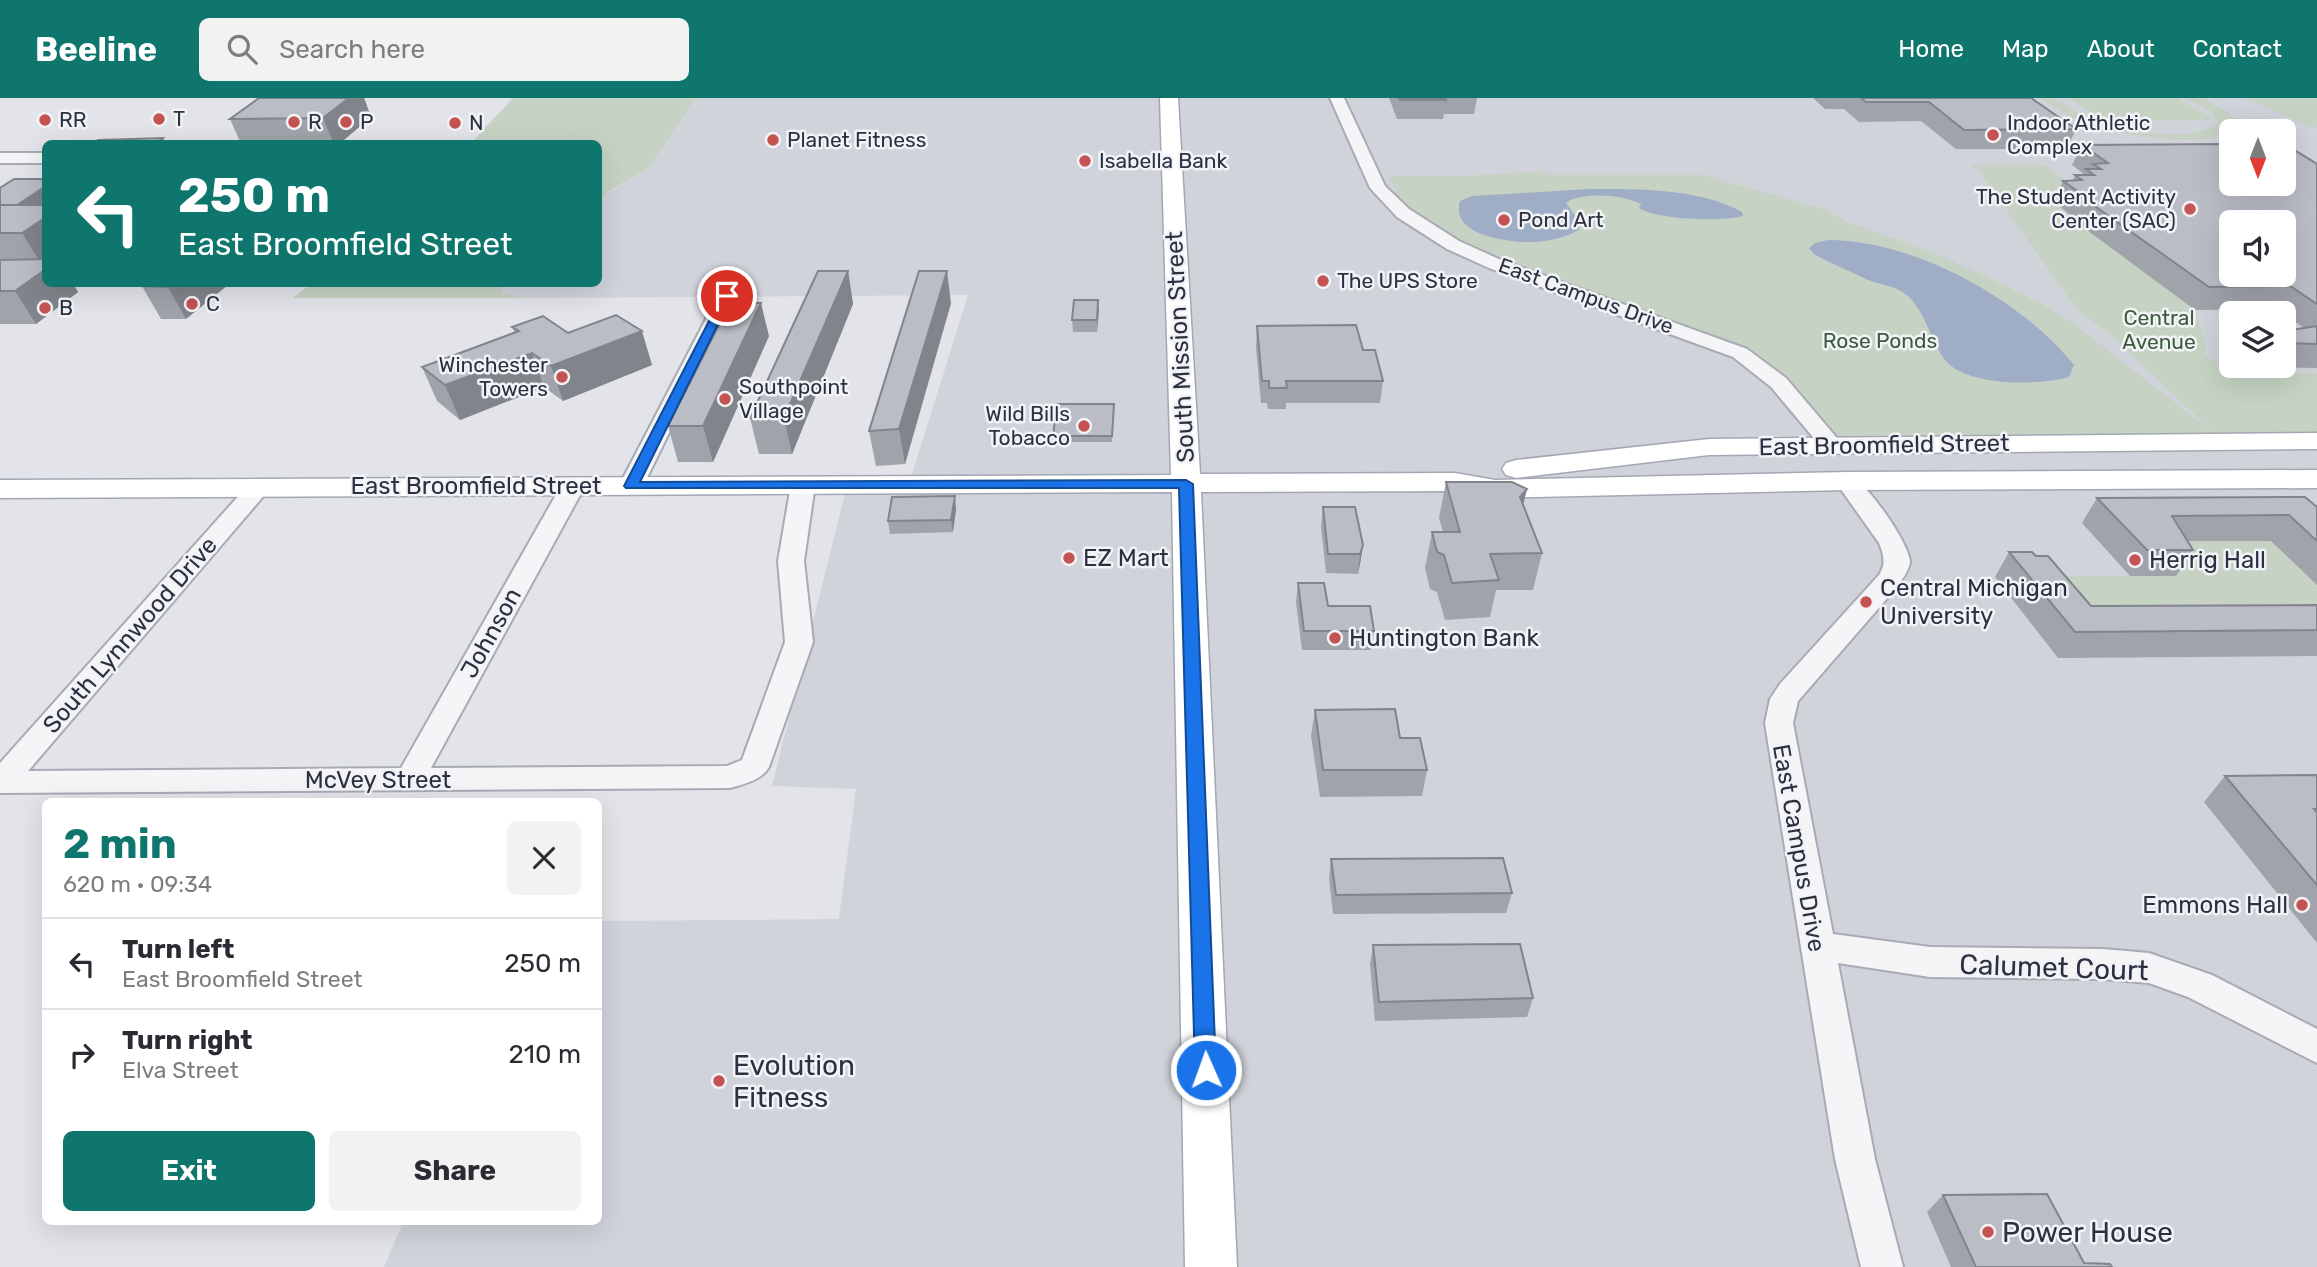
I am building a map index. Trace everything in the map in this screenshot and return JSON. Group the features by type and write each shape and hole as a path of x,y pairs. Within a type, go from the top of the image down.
{"main road":[{"name":"South Mission Street","path":"1169,98 1186,484 1211,1267"},
{"name":"East Broomfield Street","path":"1455,482 1475,474 1709,447 2317,441"},
{"path":"1642,454 1626,460 1622,465 1630,476 1644,485"},
{"name":"East Broomfield Street","path":"0,489 1455,482 1483,489 1847,481 2317,479"}],"street":[{"name":"East Campus Drive","path":"1337,98 1378,188 1403,213 1453,245 1495,264 1740,353 1764,368 1832,444"},
{"path":"0,158 42,158"},
{"path":"631,486 727,296"},
{"name":"East Campus Drive","path":"1847,481 1889,540 1897,562 1888,581 1790,691 1781,708 1779,723 1855,1159 1882,1267"},
{"name":"McVey Street","path":"1,782 730,777 754,767 799,642 791,561 803,485"},
{"name":"Johnson","path":"409,780 573,486"},
{"name":"South Lynnwood Drive","path":"1,782 259,487"},
{"name":"Calumet Court","path":"1816,946 1930,962 2103,964 2149,968 2200,986 2317,1046"}],"shaded area":[{"path":"696,98 2317,98 2317,1267 384,1267 402,1225 602,1225 602,921 839,919 856,789 772,786 847,485 909,484 968,295 526,298 501,293 501,287 602,287 602,201 608,193 650,167"}],"green space":[{"path":"513,98 696,98 650,167 608,192 602,201 602,140 474,140"},
{"path":"2041,98 2059,102 2085,116 2115,126 2149,133 2183,134 2214,127 2218,122 2213,113 2187,98 2203,98 2239,119 2219,119 2219,136 2183,140 2112,130 2063,113"},
{"path":"2069,98 2177,98 2214,120 2103,121"},
{"path":"2246,98 2317,98 2317,127"},
{"name":"Rose Ponds","path":"1970,165 2045,165 2084,196 2073,216 2195,310 2206,348 2203,354 2219,364 2219,378 2296,378 2296,374 2317,373 2317,441 1831,444 1755,362 1471,253 1383,195 1397,192 1389,179 1391,176 1465,176 1544,171 1547,175 1702,175 1827,210 1845,221 1945,257 2044,305 2073,323 2214,433 2105,330 2078,311 1978,170"},
{"path":"307,287 501,287 502,293 526,298 293,298"},
{"path":"2136,541 2271,541 2317,585 2317,631 2082,632 2037,576 2175,576"}],"water":[{"path":"1589,189 1688,194 1725,204 1742,212 1743,216 1705,219 1674,217 1648,212 1639,208 1641,204 1624,198 1582,197 1566,203 1579,221 1579,230 1553,240 1525,242 1484,235 1473,230 1459,213 1460,201 1472,196"},
{"path":"1828,240 1895,250 1930,262 1996,296 2052,341 2074,365 2069,377 2039,382 2002,382 1966,374 1952,367 1943,357 1919,310 1908,296 1815,255 1809,248 1815,243"}],"building":[{"path":"259,98 349,98 323,118 230,119"},
{"path":"1399,98 1445,98 1446,100 1400,100"},
{"path":"1861,98 2031,98 2076,129 1964,130 1929,102 1866,102"},
{"path":"163,138 161,140 98,140"},
{"path":"2219,144 2219,196 2296,196 2296,151 2317,164 2317,304 2292,287 2296,287 2296,210 2219,210 2219,287 2209,287 2063,181 2082,180 2075,175 2094,175 2086,169 2101,169 2093,164 2108,163 2082,145"},
{"path":"14,179 42,179 42,189 17,205 0,205 0,188"},
{"path":"0,205 42,205 42,220 22,233 0,233"},
{"path":"42,259 42,272 15,291 0,291 0,260"},
{"path":"818,271 848,271 784,418 750,418"},
{"path":"919,271 947,271 899,429 869,431"},
{"path":"1074,300 1098,300 1097,320 1072,320"},
{"path":"730,303 761,303 703,426 668,426"},
{"path":"616,315 642,331 551,366 532,353 445,385 422,367 519,331 512,327 543,316 568,333"},
{"path":"1356,325 1363,350 1375,350 1383,381 1286,381 1287,388 1269,388 1269,381 1262,381 1257,326"},
{"path":"2317,326 2317,344 2296,343 2296,329"},
{"name":"Wild Bills Tobacco","path":"1057,404 1114,404 1112,436 1053,436"},
{"path":"1446,482 1512,482 1527,489 1520,497 1542,553 1490,554 1499,580 1452,583 1444,555 1437,552 1432,532 1460,532"},
{"path":"955,496 951,520 888,521 892,497"},
{"path":"2305,497 2317,507 2317,541 2289,515 2172,516 2193,550 2147,550 2097,498"},
{"path":"1323,507 1355,507 1363,545 1360,554 1328,554"},
{"path":"2009,552 2032,552 2036,556 2048,556 2091,606 2317,605 2317,630 2075,632"},
{"path":"1298,583 1324,583 1328,606 1370,606 1374,631 1304,631"},
{"path":"1395,709 1400,738 1420,738 1427,770 1323,770 1315,710"},
{"path":"2317,775 2317,809 2314,809 2317,813 2317,885 2225,776"},
{"path":"1503,858 1512,893 1336,895 1331,859"},
{"path":"1520,944 1533,998 1379,1002 1373,945"},
{"path":"2047,1194 2084,1263 2110,1264 2112,1267 1976,1267 1943,1195"}],"place":[{"name":"T","path":"159,119"},
{"name":"RR","path":"45,120"},
{"name":"R","path":"294,122"},
{"name":"P","path":"346,122"},
{"name":"N","path":"455,123"},
{"name":"Indoor Athletic Complex","path":"1993,135"},
{"name":"Planet Fitness","path":"773,140"},
{"name":"Isabella Bank","path":"1085,161"},
{"name":"The Student Activity Center (SAC)","path":"2190,209"},
{"name":"Pond Art","path":"1504,220"},
{"name":"The UPS Store","path":"1323,281"},
{"name":"C","path":"192,304"},
{"name":"B","path":"45,308"},
{"name":"Winchester Towers","path":"562,377"},
{"name":"Southpoint Village","path":"725,399"},
{"name":"Wild Bills Tobacco","path":"1084,426"},
{"name":"EZ Mart","path":"1069,558"},
{"name":"Herrig Hall","path":"2135,560"},
{"name":"Central Michigan University","path":"1866,602"},
{"name":"Huntington Bank","path":"1335,638"},
{"name":"Emmons Hall","path":"2302,905"},
{"name":"Evolution Fitness","path":"719,1081"},
{"name":"Power House","path":"1988,1232"}],"route":[{"path":"727,296 631,486 1186,484 1206,1070"}],"park label":[{"name":"Central Avenue","path":"2159,330"}]}
